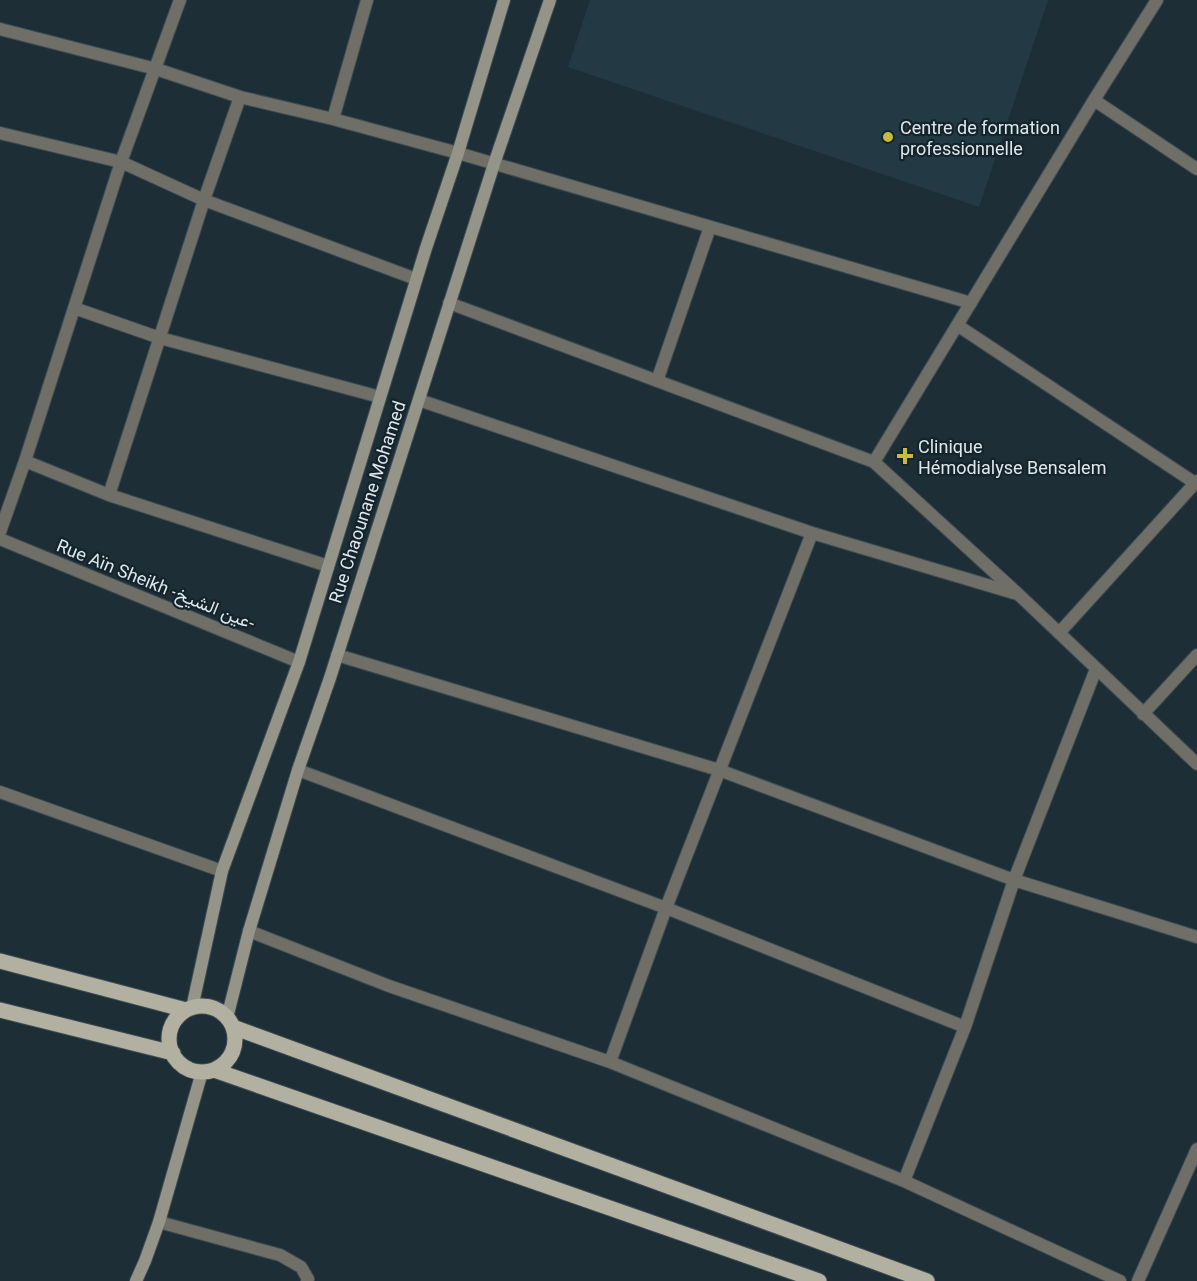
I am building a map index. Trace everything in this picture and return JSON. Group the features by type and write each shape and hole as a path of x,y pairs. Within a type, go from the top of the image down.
{"main road":[{"path":"0,961 189,1009"},
{"path":"819,1281 208,1071 193,1070 185,1066 173,1053 170,1034 173,1024 178,1016 189,1009 201,1006 211,1008 219,1011 230,1022 927,1281"},
{"path":"0,1010 173,1053"},
{"path":"208,1071 222,1065 232,1052 235,1044 230,1022"}],"street":[{"path":"0,531 25,461 121,162 180,0"},
{"path":"333,119 368,0"},
{"name":"Rue Chaounane Mohamed","path":"189,1009 222,871 299,662 504,0"},
{"name":"Rue Chaounane Mohamed","path":"230,1022 249,931 298,770 494,164 550,0"},
{"path":"874,462 1157,0"},
{"path":"0,29 156,69 240,97 333,119 458,153 971,303"},
{"path":"109,495 204,200 240,97"},
{"path":"1094,100 1197,169"},
{"path":"0,133 121,162 204,200 417,279"},
{"path":"657,381 710,227"},
{"path":"449,303 874,462 1018,594 1197,764"},
{"path":"74,308 160,338 380,397"},
{"path":"957,325 1196,482 1059,633"},
{"path":"419,400 812,533 1018,594"},
{"path":"25,461 109,495 328,566"},
{"path":"610,1062 666,908 812,533"},
{"name":"Rue Aïn Sheikh -عين الشيخ-","path":"0,539 299,662"},
{"path":"337,655 719,770 1014,880 1197,937"},
{"path":"1143,714 1197,655"},
{"path":"904,1181 965,1027 1014,880 1096,669"},
{"path":"298,770 666,908 965,1027"},
{"path":"0,792 222,871"},
{"path":"249,931 388,986 610,1062 904,1181 1120,1281"},
{"path":"136,1281 159,1222 208,1071"},
{"path":"1138,1281 1197,1149"},
{"path":"159,1222 280,1255 301,1267 307,1281"}],"shaded area":[{"name":"Centre de formation professionnelle","path":"590,0 1048,0 979,207 568,67"}],"place":[{"name":"Centre de formation professionnelle","path":"888,137"},
{"name":"Clinique Hémodialyse Bensalem","path":"905,456"}]}
